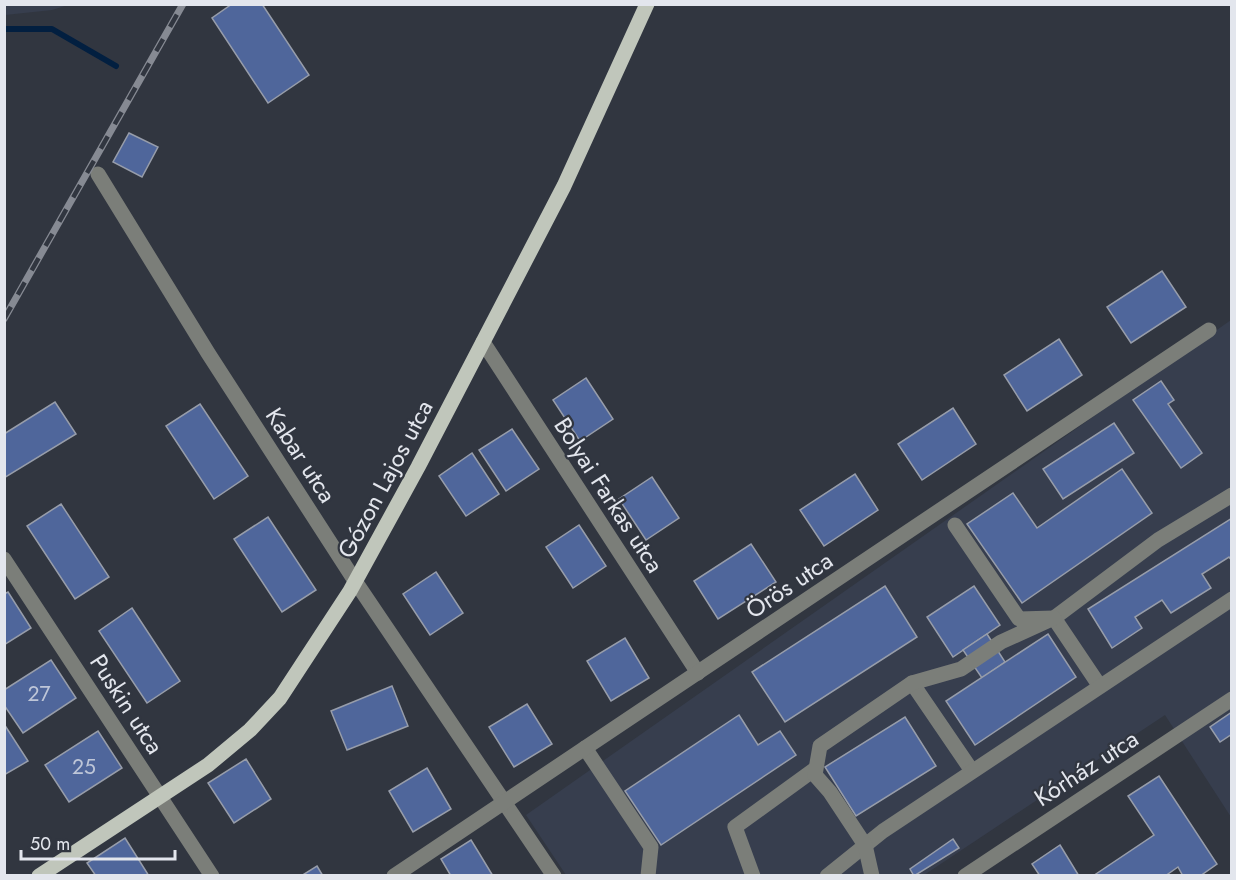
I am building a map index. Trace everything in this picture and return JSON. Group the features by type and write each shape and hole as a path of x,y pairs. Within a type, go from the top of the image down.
{"main road":[{"name":"Gózon Lajos utca","path":"39,876 208,765 250,730 280,698 355,581 483,342 564,186 646,4"}],"street":[{"name":"Kabar utca","path":"98,174 208,353 355,581 554,876"},
{"name":"Örös utca","path":"394,876 1209,330"},
{"name":"Bolyai Farkas utca","path":"483,342 698,673"},
{"path":"872,876 865,845 814,775 820,746 912,683 961,669 1001,642 1054,618 1158,540 1232,495"},
{"path":"955,525 1018,620 1054,618"},
{"name":"Puskin utca","path":"4,558 212,876"},
{"path":"827,876 865,845 972,771 1232,598"},
{"path":"1054,618 1099,685"},
{"path":"912,683 972,771"},
{"name":"Kórház utca","path":"965,876 1232,699"},
{"path":"585,748 651,847 648,876"},
{"path":"753,876 735,827 815,769"}],"shaded area":[{"path":"4,5 68,5 52,10 5,15"},
{"path":"1231,320 1231,817 1165,715 924,875 566,875 526,815"}],"building":[{"path":"232,4 262,4 309,75 268,103 212,18"},
{"path":"129,133 158,147 142,177 113,162"},
{"path":"1162,271 1186,307 1131,343 1107,307"},
{"path":"1059,339 1082,375 1027,411 1004,375"},
{"path":"586,378 613,419 580,441 553,400"},
{"path":"1161,381 1174,400 1168,404 1202,453 1181,468 1133,400"},
{"path":"55,402 76,434 4,478 4,434"},
{"path":"200,404 248,476 214,499 166,426"},
{"path":"953,408 976,444 922,480 898,444"},
{"path":"1114,423 1134,453 1063,499 1043,469"},
{"path":"512,429 539,469 506,491 479,450"},
{"path":"472,453 499,494 466,516 439,476"},
{"path":"1122,469 1152,513 1022,603 967,524 1013,493 1037,528"},
{"path":"855,474 878,510 824,546 800,510"},
{"path":"652,477 679,518 646,540 619,499"},
{"path":"61,504 109,577 75,599 27,526"},
{"path":"268,517 316,590 282,612 234,539"},
{"path":"1232,518 1232,561 1229,557 1202,574 1211,588 1171,613 1162,600 1135,617 1142,628 1112,648 1088,609"},
{"path":"579,525 606,566 573,588 546,547"},
{"path":"751,544 776,582 718,619 694,581"},
{"path":"436,572 463,613 430,635 403,594"},
{"path":"885,586 917,637 785,722 752,672"},
{"path":"974,586 1000,625 953,657 927,617"},
{"path":"8,592 31,628 4,645 4,594"},
{"path":"132,608 180,681 147,703 99,631"},
{"path":"987,634 1005,662 982,678 963,650"},
{"path":"1048,634 1076,677 975,745 946,701"},
{"path":"625,638 649,678 611,701 587,661"},
{"path":"51,660 76,698 23,733 4,705 4,690"},
{"path":"392,686 408,726 347,750 331,711"},
{"path":"527,704 552,744 514,767 489,727"},
{"path":"1232,712 1232,734 1220,742 1210,727"},
{"path":"739,715 758,745 780,731 796,755 661,845 625,791"},
{"path":"905,717 936,766 856,816 825,767"},
{"path":"4,724 28,761 4,775"},
{"path":"98,731 122,768 69,802 45,765"},
{"path":"246,759 271,799 234,823 208,783"},
{"path":"427,768 451,809 413,832 389,791"},
{"path":"1159,776 1217,864 1200,876 1183,876 1178,867 1165,876 1093,876 1154,835 1128,796"},
{"path":"125,838 149,876 96,876 87,863"},
{"path":"953,839 959,848 914,876 910,869"},
{"path":"471,840 493,876 451,876 441,859"},
{"path":"1060,845 1079,876 1040,876 1032,864"},
{"path":"317,866 323,876 301,876"}],"waterway":[{"path":"4,29 52,29 116,66"}],"railway":[{"path":"4,319 183,4"}]}
